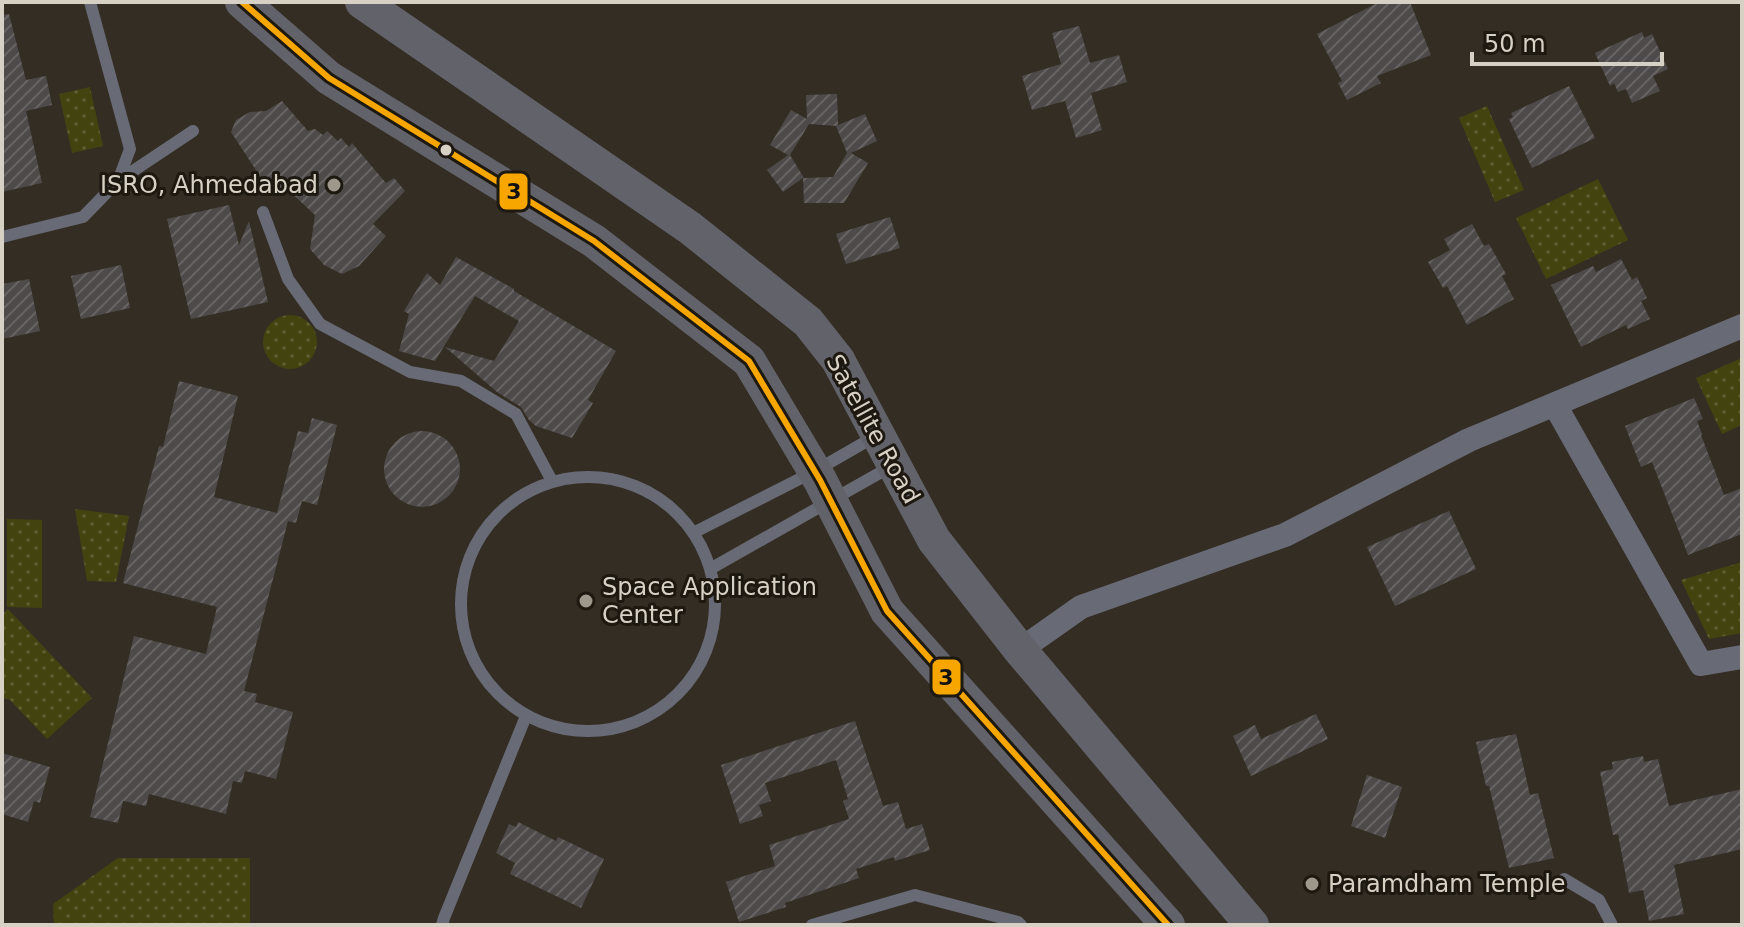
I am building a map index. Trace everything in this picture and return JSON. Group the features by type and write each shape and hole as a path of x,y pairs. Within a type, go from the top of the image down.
{"main road":[{"path":"242,2 329,78 594,241 749,361 815,471 887,611 1168,925"},
{"name":"Satellite Road","path":"362,2 690,228 808,322 838,360 934,540 1020,650 1252,925"}],"street":[{"path":"1020,650 1081,607 1285,535 1469,440 1742,326"},
{"path":"1555,405 1701,664 1742,657"}],"lane":[{"path":"90,2 130,149 118,181"},
{"path":"2,237 83,217 118,181 193,131"},
{"path":"263,212 288,279 320,324 410,372 461,381 516,414 552,481"},
{"path":"693,533 878,435"},
{"path":"710,569 894,465"},
{"path":"591,476 631,484 666,503 693,533 710,569 715,611 706,653 683,689 650,716 610,730 567,730 526,716 493,689 470,653 460,611 465,569 483,530 513,500 552,481 591,476"},
{"path":"442,925 526,716"},
{"path":"1564,879 1599,900 1612,925"},
{"path":"812,925 915,895 1021,925"}],"shaded area":[{"path":"90,87 103,146 72,153 59,94"},
{"path":"1487,106 1524,190 1495,202 1459,118"},
{"path":"1598,179 1628,240 1546,279 1516,218"},
{"path":"290,315 309,323 317,342 309,361 290,369 271,361 263,342 271,323"},
{"path":"1742,358 1742,425 1722,434 1696,378"},
{"path":"75,509 129,516 116,582 87,581"},
{"path":"7,519 42,520 42,608 7,607"},
{"path":"1742,562 1742,633 1709,639 1681,580"},
{"path":"8,609 92,698 47,739 10,700 2,698 2,615"},
{"path":"118,858 250,858 250,925 54,925 53,904"}],"building":[{"path":"1379,2 1410,2 1431,55 1377,76 1381,83 1347,100 1338,83 1342,81 1317,34"},
{"path":"9,14 26,80 46,76 52,105 26,111 42,183 2,192 2,15"},
{"path":"1079,26 1090,63 1119,55 1127,82 1091,93 1102,130 1076,138 1065,101 1032,110 1022,76 1061,64 1052,33"},
{"path":"1642,32 1644,38 1652,34 1668,69 1653,76 1660,91 1632,103 1626,89 1618,92 1614,83 1610,86 1595,53"},
{"path":"1569,86 1595,138 1532,168 1509,119 1513,117 1511,113"},
{"path":"837,94 838,125 865,114 877,141 851,153 868,163 844,203 804,203 803,178 783,192 767,170 788,155 770,145 791,110 807,119 806,95","holes":["809,124 836,126 847,153 833,177 804,178 790,155"]},
{"name":"ISRO, Ahmedabad","path":"282,101 308,131 315,129 323,135 327,131 338,141 341,138 349,147 352,143 386,183 394,178 405,191 373,224 386,236 359,266 342,274 324,265 310,249 315,215 286,188 277,195 261,178 231,132 236,120 250,112 266,111"},
{"path":"229,205 239,245 249,221 268,302 191,319 167,219"},
{"path":"890,217 900,248 846,264 836,234"},
{"path":"1472,224 1484,246 1489,244 1506,274 1502,276 1514,299 1467,325 1447,286 1443,288 1428,262 1450,250 1444,239"},
{"path":"456,257 616,351 588,400 593,403 572,438 536,426 521,407 497,392 445,347 494,361 519,321 475,296 435,361 399,351 409,314 404,311 427,273 440,285"},
{"path":"1621,259 1632,280 1637,277 1647,298 1641,301 1650,319 1628,329 1626,325 1581,347 1551,285 1593,266 1596,272"},
{"path":"121,265 130,308 81,319 71,276"},
{"path":"29,279 40,331 2,339 2,284"},
{"path":"179,381 238,396 214,497 277,513 298,431 308,433 312,418 337,425 317,505 302,501 296,523 288,521 244,691 257,694 255,702 293,712 276,779 245,771 242,783 233,781 226,814 149,794 146,806 123,801 118,823 90,817 134,636 206,654 217,607 123,583"},
{"path":"1694,398 1703,419 1697,421 1701,435 1724,495 1742,488 1742,534 1688,555 1652,462 1641,467 1625,426"},
{"path":"422,431 436,434 449,442 457,455 460,469 457,483 449,496 436,504 422,507 408,504 395,496 387,483 384,469 387,455 395,442 408,434"},
{"path":"1449,511 1476,569 1395,606 1367,547"},
{"path":"1316,714 1328,739 1251,776 1233,736 1255,725 1261,739"},
{"path":"855,721 883,806 898,802 906,829 922,824 930,850 856,869 859,878 739,922 726,882 775,866 769,845 849,819 843,801 848,799 836,760 765,783 771,801 759,805 763,816 740,824 721,765"},
{"path":"1516,734 1530,795 1538,793 1554,858 1509,868 1476,742"},
{"path":"2,753 50,767 40,803 34,801 28,822 2,814"},
{"path":"1643,756 1644,762 1658,759 1669,806 1742,789 1742,849 1674,865 1684,914 1649,921 1643,890 1629,893 1618,834 1613,835 1600,772 1613,769 1612,762"},
{"path":"1367,775 1402,787 1385,838 1351,826"},
{"path":"518,822 556,841 558,837 604,859 581,908 510,874 515,863 496,853 509,824 516,827"}],"transit line":[{"name":"3","path":"242,2 329,78 594,241 749,361 820,480 887,611 1168,925"}],"place":[{"name":"ISRO, Ahmedabad","path":"334,185"},
{"name":"Space Application Center","path":"586,601"},
{"name":"Paramdham Temple","path":"1312,884"}]}
